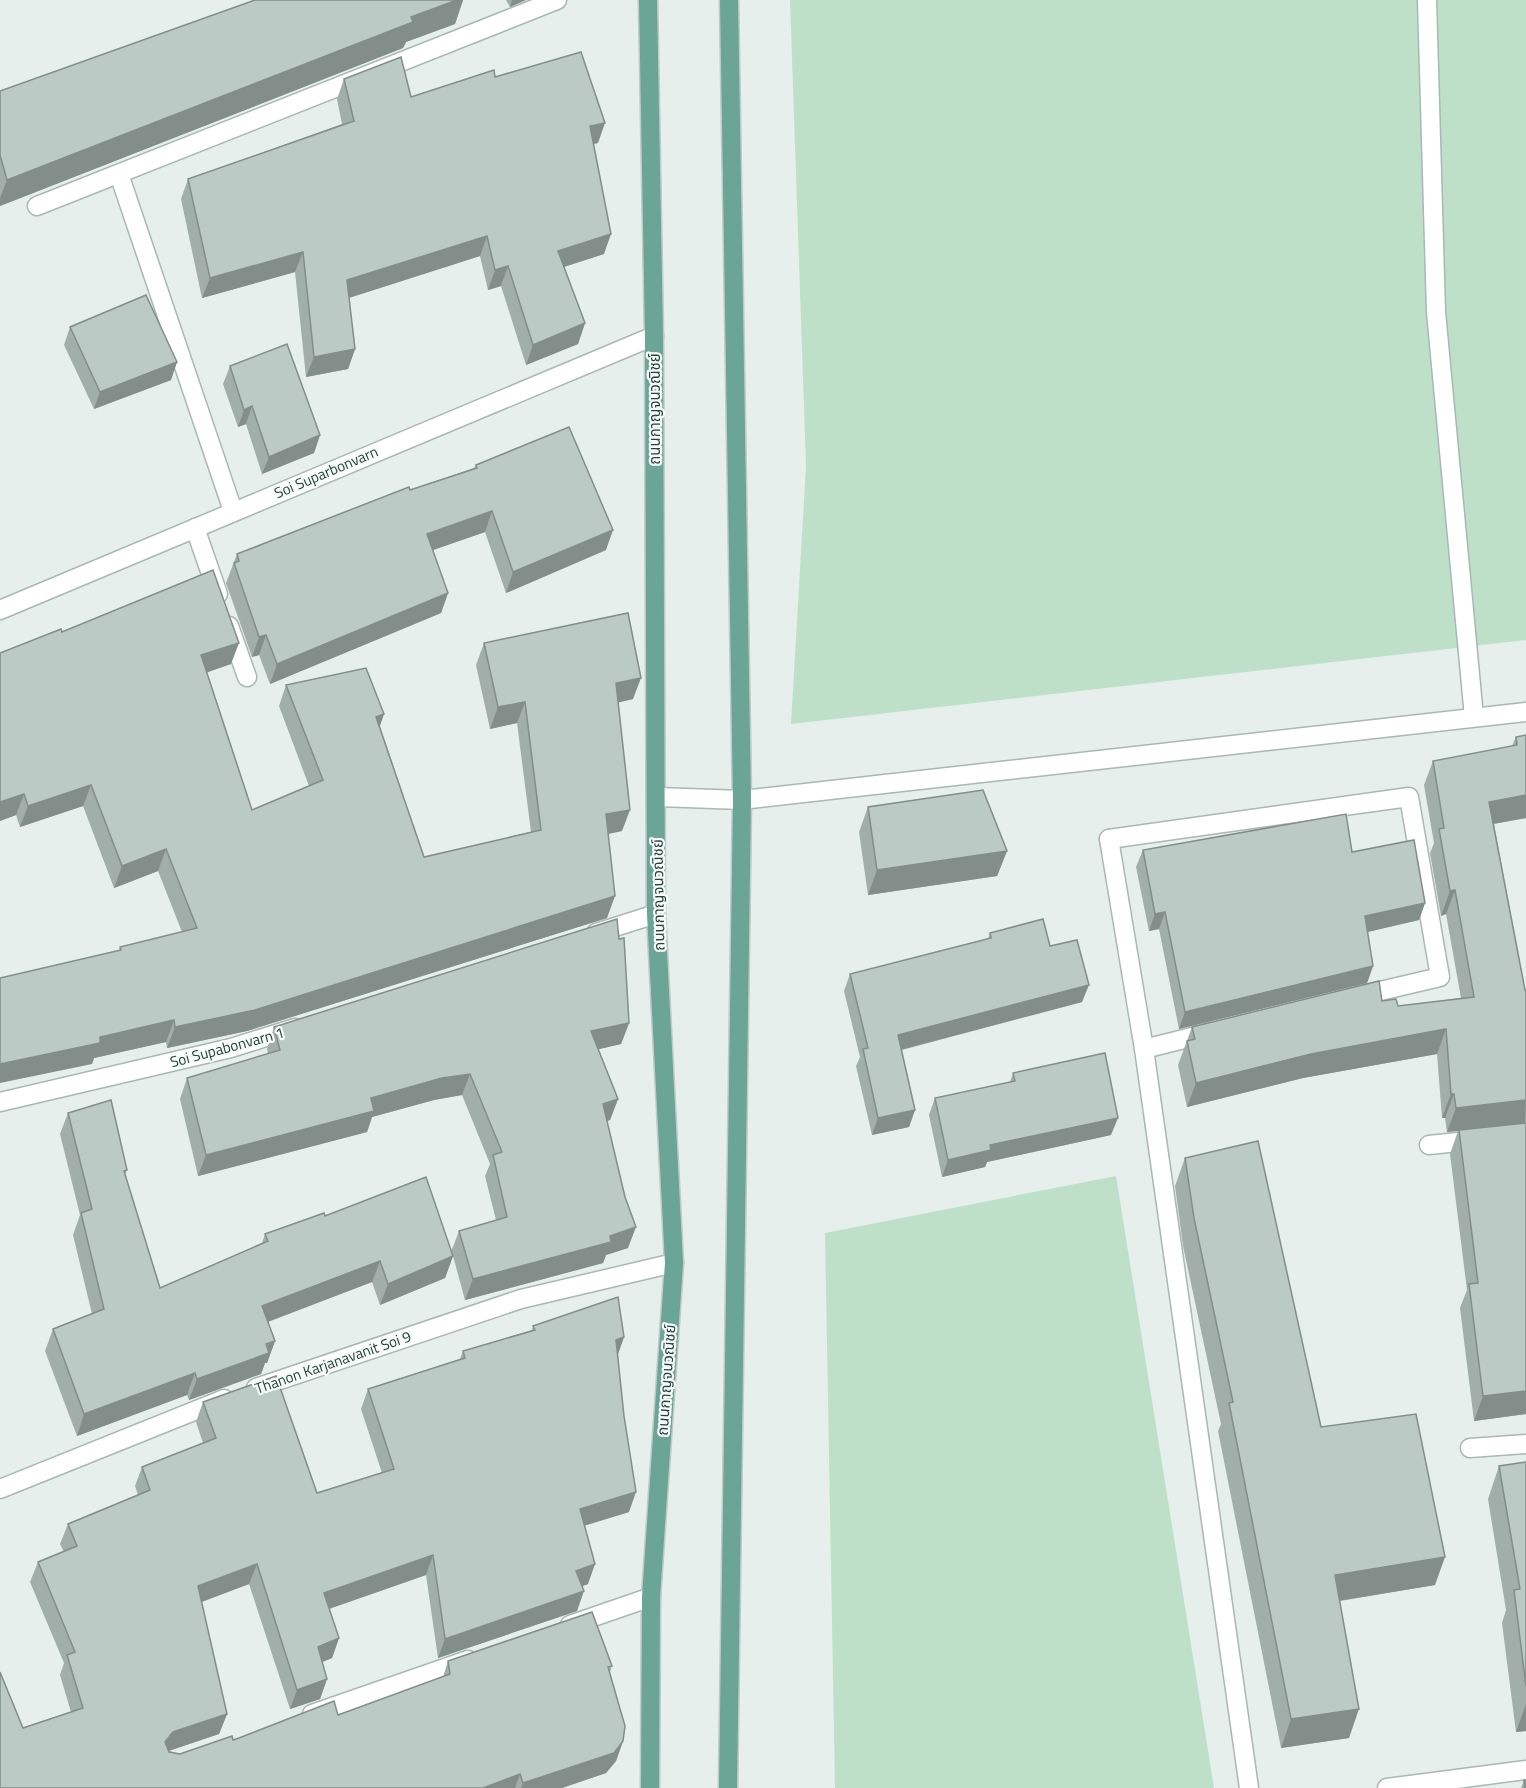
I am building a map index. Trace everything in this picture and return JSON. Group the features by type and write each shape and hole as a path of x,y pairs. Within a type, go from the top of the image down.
{"main road":[{"name":"ถนนกาญจนวณิชย์","path":"648,0 654,336 658,797 656,914 674,1263 651,1597 650,1788"},
{"path":"728,1788 742,800 729,0"}],"street":[{"path":"37,206 557,0"},
{"path":"1427,0 1436,312 1474,717"},
{"path":"119,174 233,511"},
{"name":"Soi Suparbonvarn","path":"0,609 654,336"},
{"path":"195,528 247,677"},
{"path":"658,797 742,800 1526,712"},
{"path":"1250,1788 1144,1049 1109,839 1409,797 1440,977 1338,1002"},
{"path":"578,939 656,914"},
{"name":"Soi Supabonvarn 1","path":"0,1102 231,1048 309,1024"},
{"path":"1144,1049 1235,1026"},
{"path":"1429,1146 1526,1135"},
{"name":"Thanon Karjanavanit Soi 9","path":"0,1489 220,1400 521,1299 674,1263"},
{"path":"1470,1448 1526,1444"},
{"path":"550,1632 651,1597"},
{"path":"292,1721 483,1655"},
{"path":"1388,1788 1526,1770"}],"green space":[{"path":"790,0 1526,0 1526,640 791,724 806,466"},
{"path":"1116,1176 1214,1788 835,1788 825,1233"}],"building":[{"path":"255,0 457,0 411,17 413,22 7,180 0,155 0,91"},
{"path":"581,52 605,123 590,126 611,234 558,251 585,323 533,345 508,266 495,270 487,236 347,280 355,349 314,357 303,252 210,278 188,179 354,121 344,79 401,57 411,97 494,70 495,77"},
{"path":"146,295 177,362 100,392 70,327"},
{"path":"287,344 320,435 269,457 252,406 244,410 230,366"},
{"path":"569,427 613,530 513,572 492,511 427,534 448,593 277,664 266,635 259,637 234,563 239,561 237,554 409,487 410,490 477,468 476,465"},
{"path":"213,570 239,643 201,655 252,810 323,780 286,685 366,668 384,714 376,717 424,857 541,830 525,702 498,707 484,643 628,613 641,678 616,683 630,810 606,814 615,896 255,1010 175,1027 174,1020 100,1037 100,1043 0,1064 0,978 121,950 120,947 197,928 166,849 122,866 91,785 28,806 24,794 0,802 0,653 61,629 62,632"},
{"path":"1526,735 1526,795 1489,802 1526,990 1526,1100 1456,1108 1454,1094 1451,1094 1446,1029 1311,1054 1196,1083 1187,1041 1195,1039 1192,1027 1379,981 1382,1001 1396,999 1398,1006 1474,997 1455,890 1450,891 1439,829 1444,828 1433,761 1517,745 1516,737"},
{"path":"983,790 1007,851 877,870 868,807"},
{"path":"1346,814 1352,852 1414,840 1425,903 1365,916 1373,966 1185,1012 1165,912 1155,914 1143,850"},
{"path":"617,919 619,939 624,938 629,1023 591,1031 618,1099 603,1104 625,1197 636,1227 610,1236 611,1242 473,1279 459,1231 507,1217 493,1155 502,1152 470,1074 442,1078 371,1098 374,1111 206,1155 187,1078 280,1050 274,1027"},
{"path":"1043,919 1050,946 1077,940 1089,985 898,1035 915,1110 878,1118 863,1049 868,1048 850,974 991,938 990,933"},
{"path":"1105,1053 1118,1118 990,1145 991,1150 948,1160 935,1098 1015,1081 1013,1073"},
{"path":"111,1100 127,1170 124,1171 160,1288 268,1241 265,1234 324,1213 325,1216 426,1177 453,1256 388,1284 380,1261 262,1306 275,1341 266,1344 269,1353 197,1379 195,1373 84,1414 53,1329 104,1309 81,1213 92,1209 68,1113"},
{"path":"1526,1123 1526,1391 1483,1396 1469,1284 1478,1283 1459,1130"},
{"path":"1258,1141 1321,1427 1416,1414 1445,1557 1335,1575 1359,1709 1291,1719 1229,1403 1233,1402 1194,1218 1185,1158"},
{"path":"618,1297 624,1337 616,1340 624,1416 636,1492 580,1509 595,1564 576,1571 584,1591 445,1639 433,1555 324,1593 339,1638 318,1647 327,1679 297,1690 257,1564 198,1586 227,1714 173,1732 165,1742 169,1752 180,1754 232,1736 233,1740 239,1738 334,1701 338,1715 450,1674 448,1661 592,1612 612,1666 608,1667 625,1726 623,1741 614,1753 523,1783 520,1774 483,1788 0,1788 0,1672 23,1728 83,1708 67,1655 75,1652 38,1562 77,1546 68,1524 150,1490 142,1467 216,1438 203,1402 276,1376 317,1493 394,1469 368,1389 465,1358 463,1351 535,1330 533,1326"},
{"path":"1526,1462 1526,1686 1514,1590 1520,1589 1499,1466"}]}
